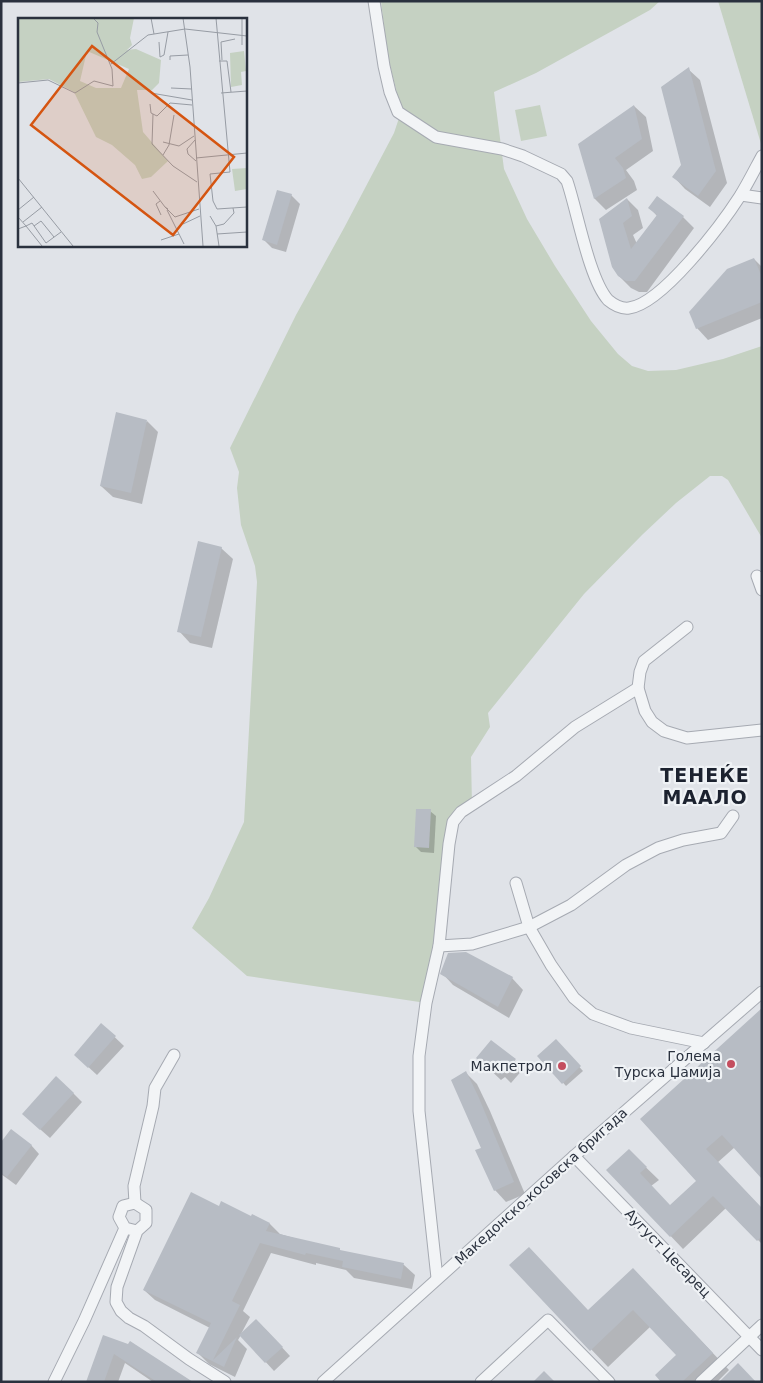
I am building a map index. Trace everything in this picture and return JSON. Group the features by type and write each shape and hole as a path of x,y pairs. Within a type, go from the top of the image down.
{"street":[{"path":"374,1 384,66 390,92 398,112 436,137 502,149 523,156 561,174 567,181 598,282 604,293 615,305 622,308 639,305 664,288 700,250 741,195 762,156"},
{"path":"741,195 762,198"},
{"path":"757,576 762,590"},
{"path":"687,626 644,661 640,672 638,688 645,711 652,722 664,731 687,738 762,730"},
{"path":"438,1278 419,1111 419,1056 426,1003 438,946 451,829 457,816 516,776 575,727 638,688"},
{"path":"438,946 472,944 529,927 571,905 626,864 658,848 683,840 721,833 733,816"},
{"path":"516,883 529,927 551,965 574,998 593,1014 631,1028 704,1043"},
{"name":"Македонско-косовска бригада","path":"323,1382 574,1156 762,992"},
{"path":"135,1202 134,1186 156,1088 174,1054"},
{"name":"Аугуст Цесарец","path":"574,1156 762,1350"},
{"path":"135,1202 124,1206 119,1217 125,1228 137,1231"},
{"path":"135,1202 146,1210 146,1222 137,1231 117,1287 116,1302 121,1311 225,1382"},
{"path":"54,1382 84,1321 125,1228"},
{"path":"481,1382 548,1320 609,1382"},
{"path":"700,1382 762,1325"}],"green space":[{"path":"381,1 660,1 650,10 536,73 494,92 504,169 527,219 555,266 591,321 618,354 632,366 648,371 676,370 723,359 762,346 762,538 728,480 722,476 710,476 676,503 584,594 488,713 490,727 471,757 472,805 457,816 426,1003 247,976 192,928 209,898 244,822 257,582 255,566 241,525 237,488 239,472 230,448 296,315 394,133 399,118 400,106 387,53"},
{"path":"718,1 762,1 762,147"},
{"path":"540,105 547,136 521,141 515,110"}],"building":[{"path":"689,67 716,171 698,196 672,177 681,165 661,87"},
{"path":"634,105 642,139 615,158 623,168 626,178 594,199 578,144"},
{"path":"277,190 292,194 277,245 262,240"},
{"path":"657,196 684,216 635,281 626,281 618,276 612,267 599,219 627,198 632,216 623,223 631,249 657,215 648,208"},
{"path":"754,258 762,277 762,302 696,329 689,312 727,269"},
{"path":"116,412 147,420 131,493 100,486"},
{"path":"198,541 222,547 201,637 177,632"},
{"path":"416,809 431,809 429,848 414,847"},
{"path":"466,952 513,977 498,1007 440,974 448,953"},
{"name":"Голема Турска Џамија","path":"762,1008 762,1179 722,1135 706,1149 762,1208 762,1236 757,1241 713,1196 670,1237 606,1170 629,1149 647,1167 640,1173 670,1205 696,1181 640,1119"},
{"path":"101,1023 116,1036 88,1068 74,1055"},
{"path":"556,1039 581,1066 562,1084 537,1056"},
{"path":"491,1040 516,1059 502,1075 496,1069 492,1072 476,1058"},
{"path":"466,1071 514,1182 494,1191 475,1150 481,1148 451,1080"},
{"path":"56,1076 74,1093 40,1130 22,1114"},
{"path":"11,1129 32,1145 7,1177 1,1173 1,1142"},
{"path":"191,1192 219,1206 221,1201 270,1223 266,1231 340,1248 340,1250 404,1263 401,1279 342,1267 343,1261 306,1253 305,1255 260,1243 232,1301 240,1305 213,1360 237,1337 224,1367 196,1353 211,1323 143,1290"},
{"path":"529,1247 588,1310 633,1268 713,1353 682,1382 661,1382 655,1375 676,1355 633,1310 590,1351 509,1265"},
{"path":"256,1319 283,1347 265,1363 239,1335"},
{"path":"103,1335 128,1344 130,1341 193,1382 157,1382 114,1354 104,1382 86,1382"},
{"path":"738,1363 756,1382 719,1382"},
{"path":"544,1371 555,1382 533,1382"}],"place":[{"name":"Голема Турска Џамија","path":"731,1064"},
{"name":"Макпетрол","path":"562,1066"}],"district":[{"name":"ТЕНЕЌЕ МААЛО","path":"705,786"}]}
